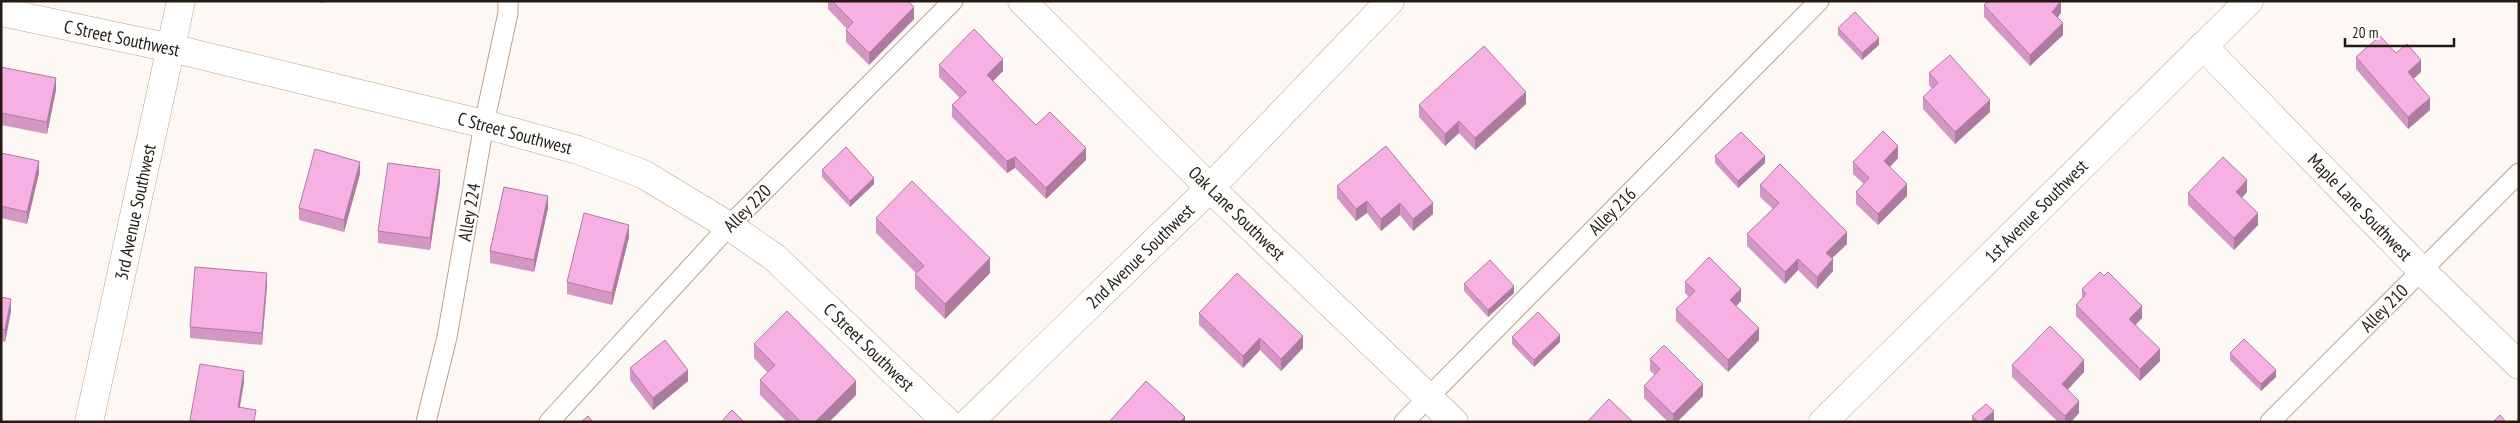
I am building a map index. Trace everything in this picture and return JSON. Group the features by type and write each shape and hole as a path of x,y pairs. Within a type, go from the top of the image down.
{"street":[{"name":"3rd Avenue Southwest","path":"89,422 181,1"},
{"name":"Oak Lane Southwest","path":"1022,1 1210,188 1454,422"},
{"name":"2nd Avenue Southwest","path":"970,422 1210,188 1390,1"},
{"name":"1st Avenue Southwest","path":"1823,422 2249,1"},
{"name":"C Street Southwest","path":"1,12 171,48 484,124 578,150 643,174 729,226 774,257 947,422"},
{"name":"Maple Lane Southwest","path":"2203,46 2422,271 2519,365"}],"lane":[{"name":"Alley 224","path":"426,422 447,337 484,124 508,13 508,1"},
{"name":"Alley 220","path":"549,422 729,226 953,1"},
{"name":"Alley 216","path":"1404,422 1820,1"},
{"name":"Alley 210","path":"2270,422 2519,173"}],"building":[{"path":"832,1 908,1 914,7 869,53 846,30 853,22"},
{"path":"1989,1 2061,1 2052,12 2063,23 2030,55 1984,5"},
{"path":"1855,12 1879,38 1862,53 1838,28"},
{"path":"974,29 1003,59 987,75 1036,125 1050,112 1086,148 1046,188 1015,157 1007,161 952,105 966,92 939,65"},
{"path":"2380,36 2396,53 2407,44 2421,60 2408,72 2430,98 2408,117 2356,57"},
{"path":"1484,46 1526,92 1475,138 1459,121 1445,134 1419,105"},
{"path":"1950,55 1990,100 1955,132 1923,97 1938,83 1929,73"},
{"path":"1,67 56,78 47,122 1,113"},
{"path":"1883,131 1898,146 1884,161 1907,184 1878,214 1856,192 1869,178 1853,162"},
{"path":"1741,132 1765,156 1738,181 1715,156"},
{"path":"1386,146 1433,203 1413,219 1400,203 1381,219 1367,201 1356,209 1337,186"},
{"path":"846,147 874,178 850,201 822,170"},
{"path":"315,149 360,162 344,220 299,208"},
{"path":"1,153 39,161 27,212 1,206"},
{"path":"2223,157 2247,180 2236,192 2258,213 2234,238 2188,193"},
{"path":"388,163 440,170 430,238 378,231"},
{"path":"1780,164 1847,232 1826,253 1833,259 1817,277 1798,259 1785,272 1747,234 1779,203 1760,185"},
{"path":"912,181 990,258 945,304 915,274 924,266 876,218"},
{"path":"504,187 548,196 534,260 490,251"},
{"path":"584,213 629,225 612,293 567,282"},
{"path":"1709,257 1741,289 1730,300 1759,328 1728,360 1676,309 1695,291 1685,282"},
{"path":"1490,260 1514,286 1488,310 1464,284"},
{"path":"195,267 267,273 262,333 190,327"},
{"path":"2100,272 2104,276 2108,272 2142,306 2129,319 2160,349 2140,369 2076,305 2086,294 2082,289"},
{"path":"1237,273 1303,336 1281,359 1260,338 1243,356 1199,313"},
{"path":"1,297 11,299 5,330 1,329"},
{"path":"787,311 856,381 815,422 801,422 760,380 775,365 754,344"},
{"path":"1538,312 1560,335 1534,360 1512,337"},
{"path":"2050,326 2084,360 2062,384 2079,401 2065,416 2012,365"},
{"path":"2244,339 2276,370 2261,384 2230,353"},
{"path":"665,340 688,370 653,398 630,368"},
{"path":"1664,345 1703,384 1673,414 1644,386 1660,369 1650,359"},
{"path":"200,364 244,371 238,407 256,410 254,422 198,422 190,420"},
{"path":"1146,381 1185,417 1180,422 1109,422"},
{"path":"1609,399 1633,422 1587,422"},
{"path":"1986,404 1994,411 1981,422 1978,422 1972,416"},
{"path":"732,410 744,422 721,422"},
{"path":"2500,415 2506,422 2493,422"},
{"path":"588,416 593,422 581,422"}]}
